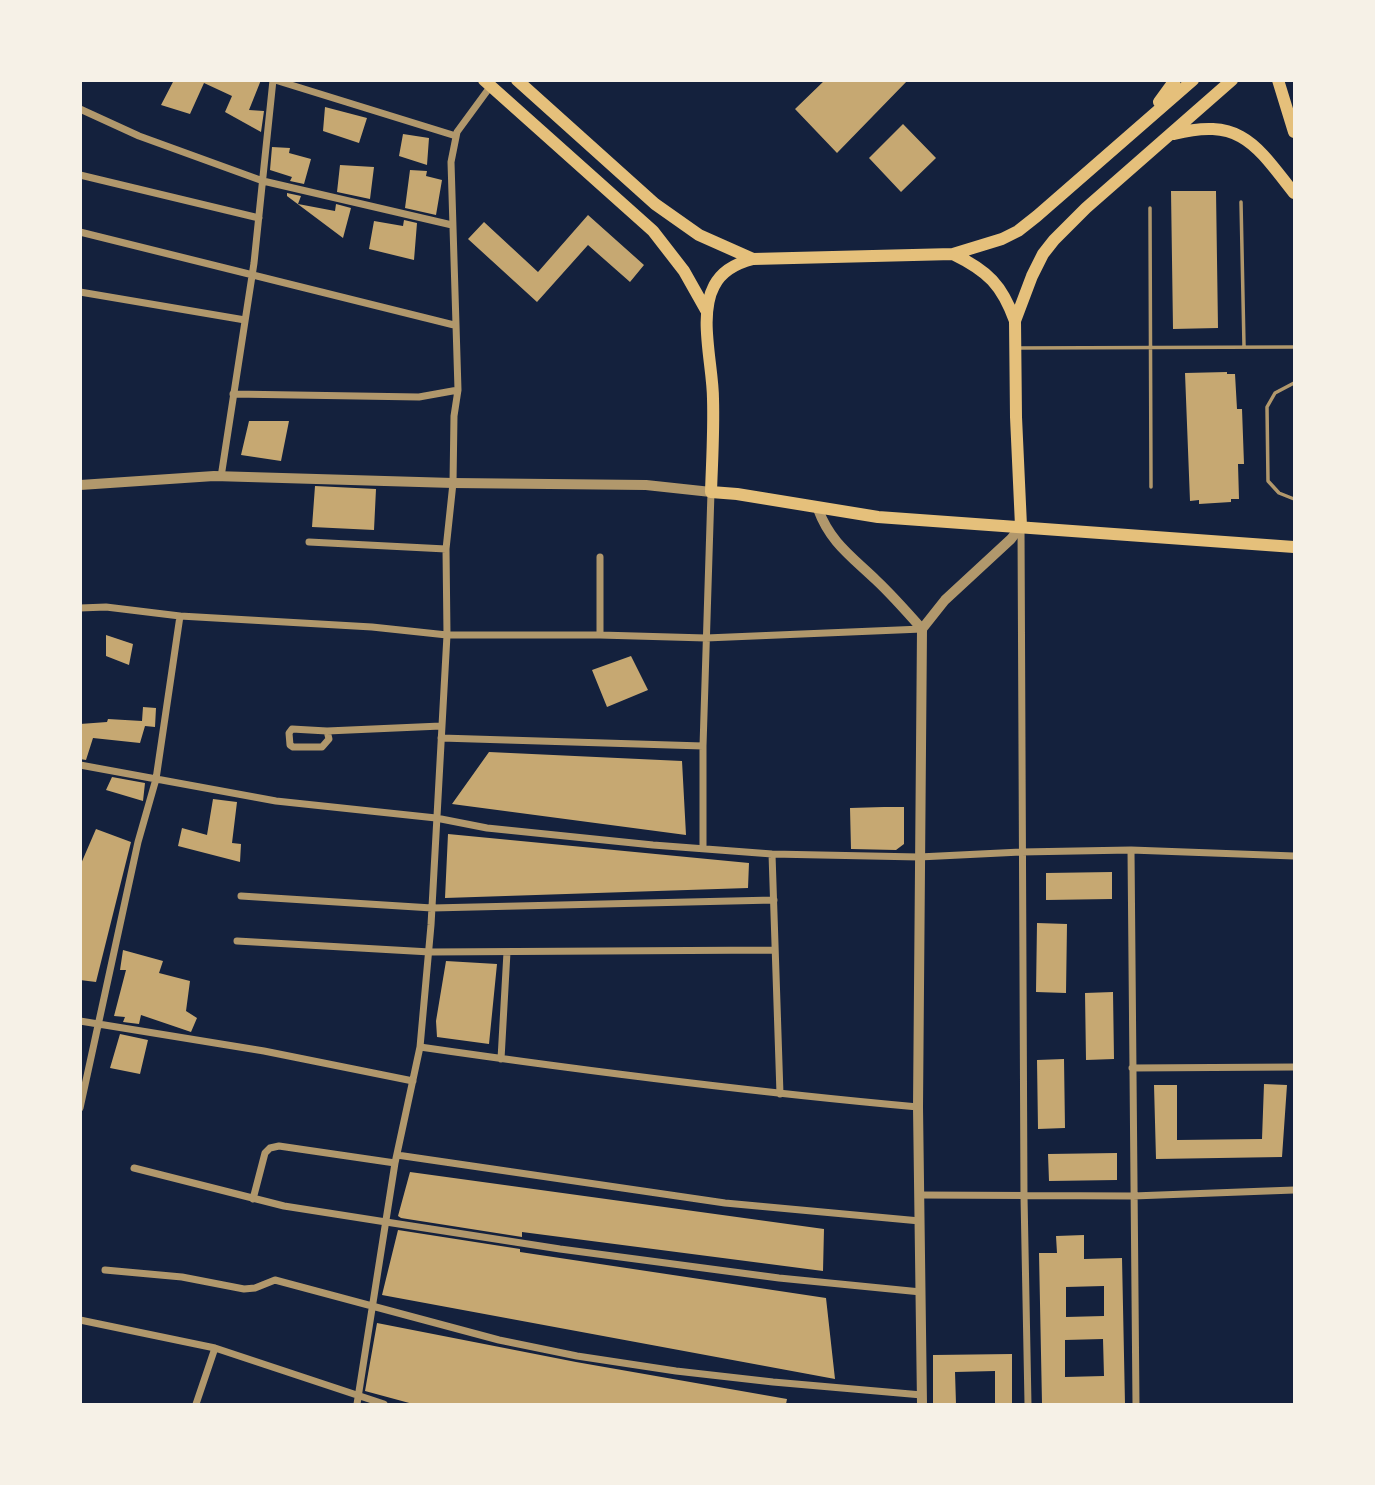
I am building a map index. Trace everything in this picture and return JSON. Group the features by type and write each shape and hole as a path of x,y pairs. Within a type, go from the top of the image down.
{"main road":[{"path":"517,80 655,204 699,235 753,260"},
{"path":"1144,121 1175,80"},
{"path":"1193,80 1018,231 1002,239 954,254 753,260 738,263 720,278 713,287 706,310 713,399 711,492 878,517 1294,547"},
{"path":"1021,526 1015,321 1032,276 1054,240 1086,208 1232,80"},
{"path":"1278,80 1294,132"},
{"path":"487,84 653,232 684,271 706,310"},
{"path":"1170,135 1198,128 1229,130 1255,147 1294,193"},
{"path":"954,254 977,266 998,286 1007,299 1015,321"}],"street":[{"path":"221,477 252,273 274,80 456,136"},
{"path":"358,1401 396,1159 420,1047 430,952 447,635 446,549 458,390 451,162 456,136 487,84"},
{"path":"80,109 139,136 263,181 452,225"},
{"path":"80,175 259,218"},
{"path":"80,232 454,325"},
{"path":"80,292 245,320"},
{"path":"233,394 419,397 458,390"},
{"path":"80,485 221,477 646,485 711,492 705,638 703,848"},
{"path":"818,509 825,528 838,544 922,629"},
{"path":"105,1270 182,1277 244,1289 255,1288 275,1280 499,1340 577,1356 922,1400 918,1107 922,629 945,600 1012,539 1021,526"},
{"path":"1021,526 1021,852 1028,1405"},
{"path":"309,542 446,549"},
{"path":"600,557 600,635"},
{"path":"80,608 106,607 180,616 372,627 447,635 705,638 922,629"},
{"path":"80,1108 138,842 156,779 180,616"},
{"path":"327,731 329,739 326,745 316,748 291,746 289,733 296,729 327,731 441,726"},
{"path":"441,737 703,746"},
{"path":"80,765 276,801 436,818 487,828 772,855 919,857 1131,850 1294,856"},
{"path":"1131,850 1136,1405"},
{"path":"772,855 780,1094"},
{"path":"241,896 432,908 774,900"},
{"path":"237,941 430,952 775,950"},
{"path":"501,1059 507,952"},
{"path":"80,1021 264,1051 413,1081"},
{"path":"420,1047 780,1094 918,1107"},
{"path":"1132,1068 1294,1068"},
{"path":"253,1199 265,1153 270,1147 279,1146 725,1203 920,1221"},
{"path":"134,1168 253,1199 559,1250 779,1278 921,1292"},
{"path":"920,1195 1133,1196 1294,1190"},
{"path":"80,1320 215,1348 358,1401 384,1405"},
{"path":"196,1405 215,1348"}],"lane":[{"path":"1241,202 1244,347"},
{"path":"1150,208 1151,487"},
{"path":"1014,348 1294,347"},
{"path":"1294,383 1275,393 1267,407 1268,481 1279,493 1294,499"}],"building":[{"path":"174,80 261,80 249,110 264,111 261,132 225,112 232,96 204,83 190,114 161,105"},
{"path":"825,80 908,80 837,153 795,109"},
{"path":"325,107 367,118 359,143 323,131"},
{"path":"903,124 936,158 901,192 869,158"},
{"path":"403,134 429,138 427,165 399,156"},
{"path":"272,147 290,148 289,153 311,159 304,184 290,181 292,177 270,170"},
{"path":"340,165 374,167 370,199 337,192"},
{"path":"410,170 427,171 426,176 442,180 436,215 405,208"},
{"path":"1171,191 1216,191 1218,328 1173,329"},
{"path":"287,193 301,196 298,204 335,211 336,204 351,208 343,238 287,196"},
{"path":"588,215 644,265 630,282 588,245 537,302 468,239 484,222 538,272"},
{"path":"404,220 417,223 414,260 369,249 374,221 403,226"},
{"path":"1185,373 1235,374 1237,409 1242,409 1244,464 1238,464 1239,499 1199,504 1199,500 1190,501"},
{"path":"249,421 289,421 281,461 241,455"},
{"path":"315,486 376,489 374,530 312,527"},
{"path":"106,635 133,644 129,665 106,656"},
{"path":"631,656 648,690 607,707 592,670"},
{"path":"143,707 156,708 155,727 145,726 140,743 93,738 86,760 80,759 80,724 107,722 108,719 142,721"},
{"path":"489,752 682,761 686,835 452,804"},
{"path":"112,777 145,783 143,801 106,790"},
{"path":"213,799 237,802 232,843 241,844 240,862 178,846 182,828 207,835"},
{"path":"904,807 904,844 896,850 851,849 850,808"},
{"path":"96,829 131,842 96,982 80,980 80,866"},
{"path":"448,834 749,863 748,888 445,898"},
{"path":"1112,872 1112,899 1046,900 1046,873"},
{"path":"1037,923 1067,924 1066,993 1036,992"},
{"path":"123,950 163,961 159,973 190,981 186,1011 197,1018 191,1032 141,1015 139,1024 123,1022 125,1017 114,1016 126,970 120,970"},
{"path":"446,961 497,964 489,1044 437,1037 436,1021"},
{"path":"1113,992 1114,1059 1086,1060 1085,993"},
{"path":"120,1034 148,1040 140,1074 110,1068"},
{"path":"1064,1059 1065,1128 1038,1129 1037,1060"},
{"path":"1264,1084 1287,1085 1282,1157 1156,1159 1154,1085 1177,1085 1177,1140 1262,1139"},
{"path":"1117,1153 1117,1180 1049,1181 1048,1154"},
{"path":"410,1172 824,1229 823,1271 522,1232 522,1237 401,1218 398,1216"},
{"path":"398,1230 520,1249 520,1252 826,1298 835,1379 382,1295"},
{"path":"1084,1235 1084,1259 1122,1258 1125,1404 1042,1404 1039,1253 1057,1253 1056,1236","holes":["1104,1286 1104,1316 1066,1317 1066,1287","1103,1339 1104,1376 1065,1377 1065,1340"]},
{"path":"377,1323 787,1399 786,1404 413,1404 365,1391"},
{"path":"1012,1354 1012,1404 995,1404 995,1371 955,1372 956,1404 933,1404 933,1355"}]}
